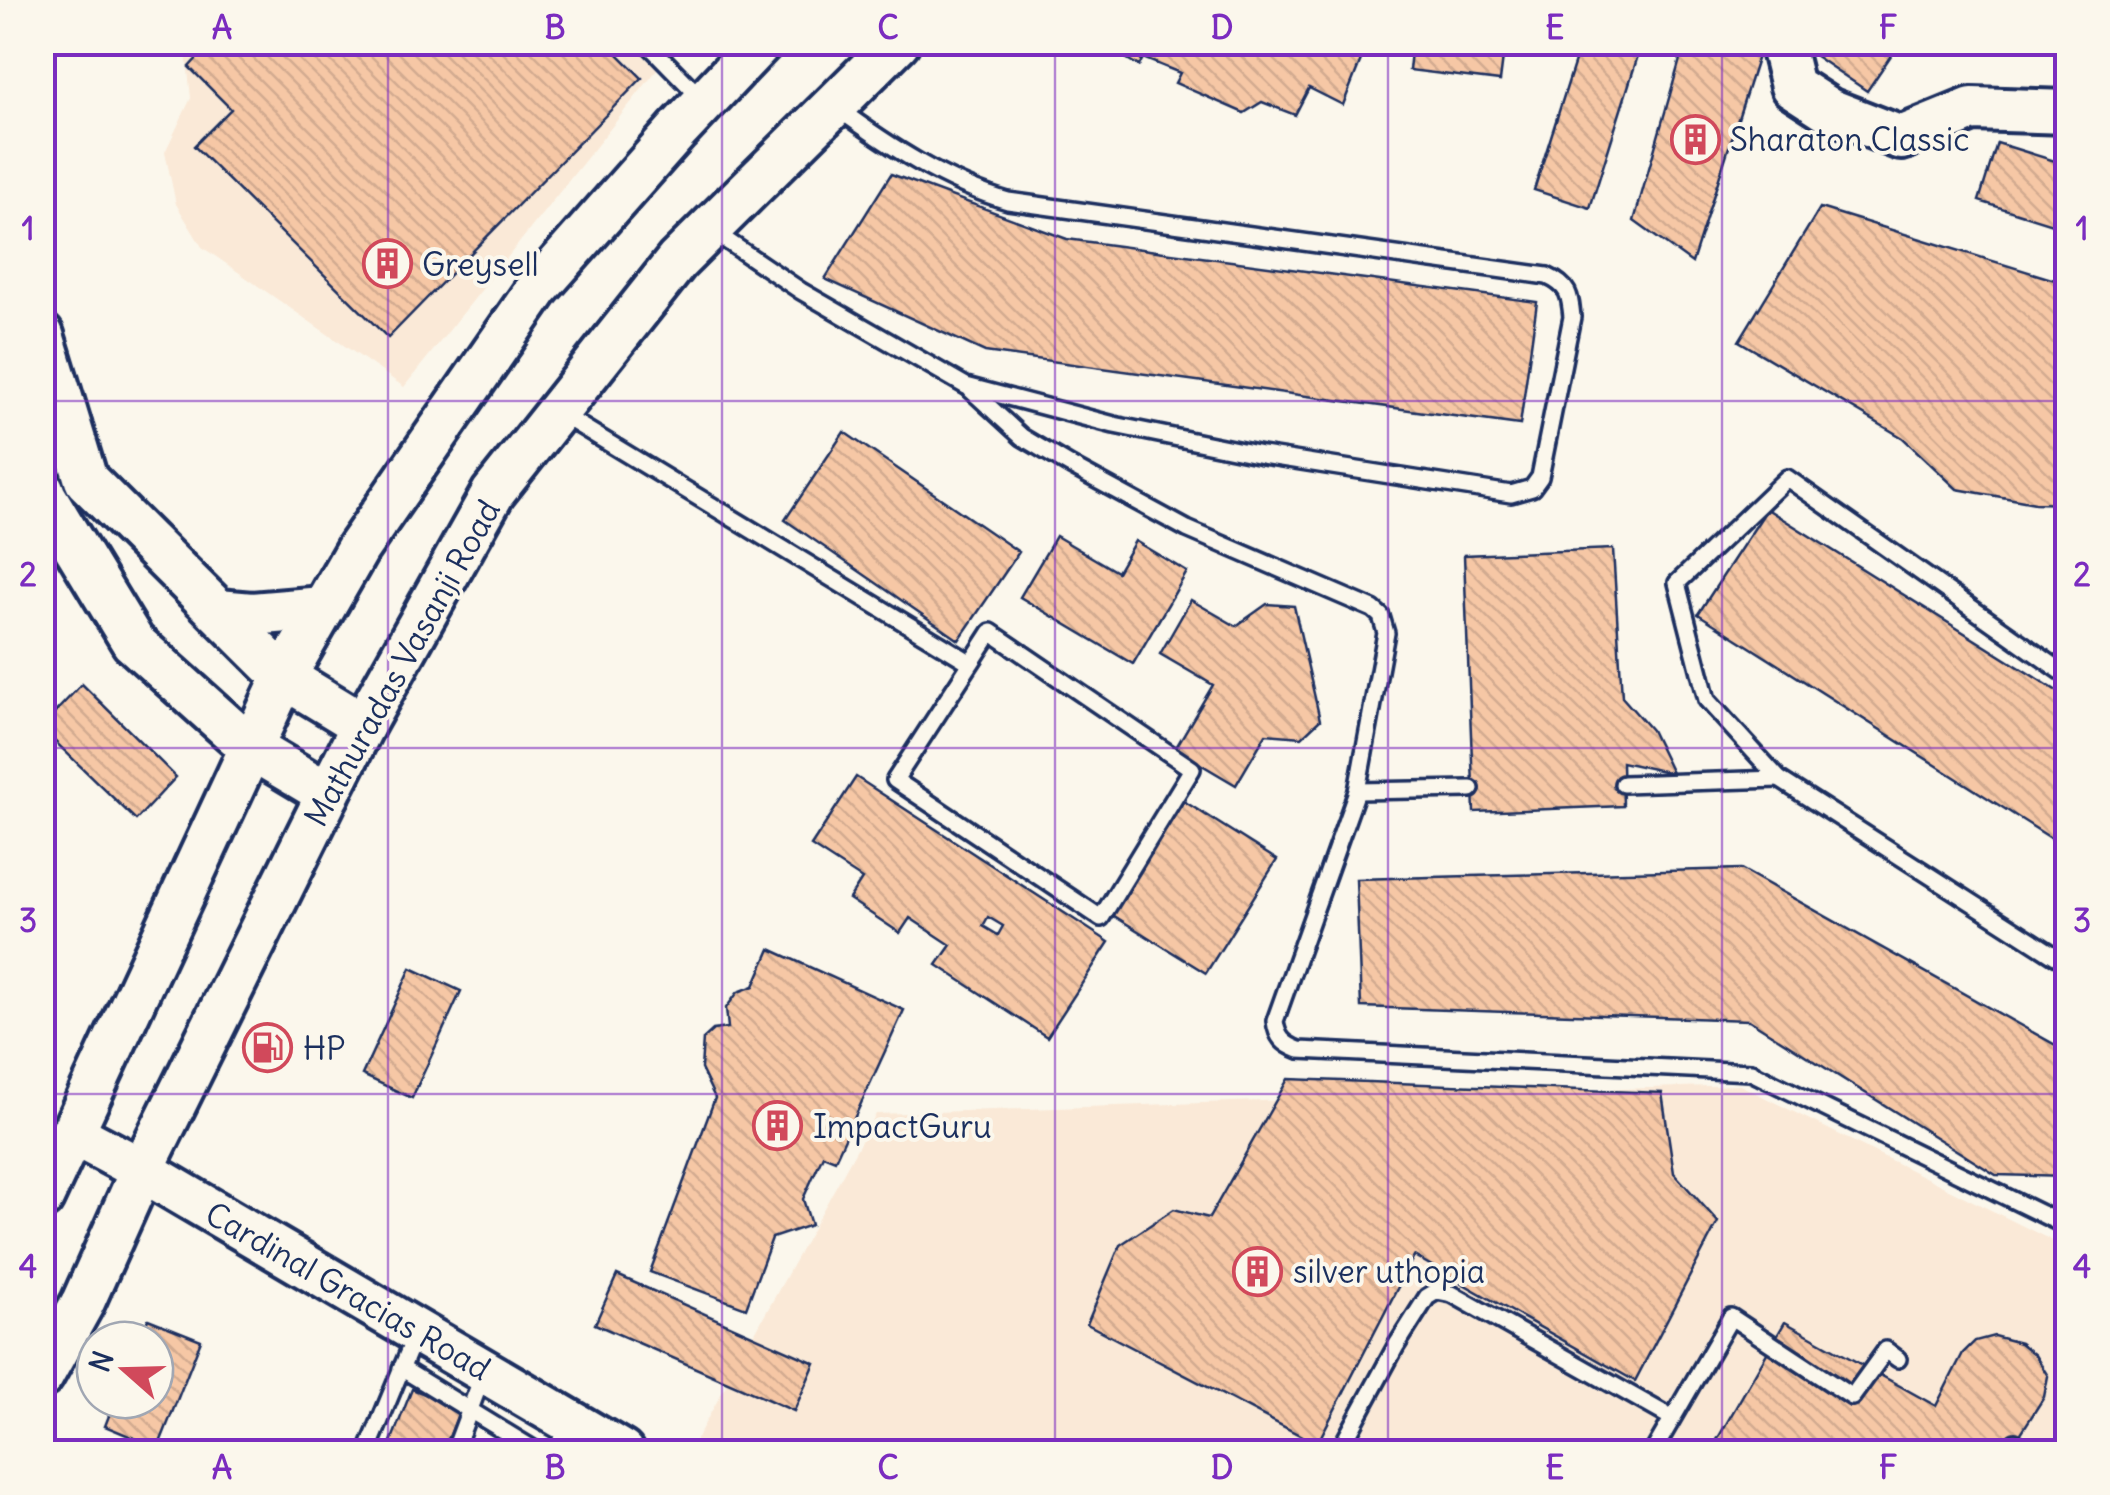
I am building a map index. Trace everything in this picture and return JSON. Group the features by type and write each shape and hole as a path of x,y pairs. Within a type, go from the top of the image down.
{"main road":[{"path":"42,1198 284,677 358,548 538,288 761,42"},
{"name":"Mathuradas Vasanji Road","path":"42,1376 83,1302 142,1170 328,794 493,493 677,261 898,42"},
{"path":"1781,42 1792,86 1829,110 1901,138 1972,109 2068,112"},
{"path":"42,335 86,480 284,677 364,724"},
{"path":"42,489 133,642 251,748 328,794"},
{"path":"218,610 252,614 323,608"},
{"name":"Cardinal Gracias Road","path":"72,1133 142,1170 409,1349 477,1390 562,1437 622,1452"}],"lane":[{"path":"646,42 705,102"},
{"path":"834,106 894,149 1008,202 1547,276 1561,282 1570,299 1572,318 1540,477 1522,493 1262,455 1114,425 966,386"},
{"path":"709,228 800,291 966,386 1022,436 1071,466 1187,529 1382,616 1386,633 1357,791 1275,1020 1277,1035 1286,1046 1299,1050 1750,1072 2068,1228"},
{"path":"558,412 970,663"},
{"path":"2068,676 1787,478 1677,583 1707,700 1779,780 2068,964"},
{"path":"991,632 1192,769 1101,918 896,780 970,663 991,632"},
{"path":"1623,784 1779,780"},
{"path":"1357,791 1471,788"},
{"path":"1344,1452 1344,1442 1396,1346 1426,1297 1437,1291 1452,1294 1672,1418"},
{"path":"1653,1452 1731,1317 1852,1396 1886,1350 1898,1359"},
{"path":"367,1452 409,1349"},
{"path":"454,1452 477,1390 538,1452"}],"shaded area":[{"name":"Greysell","path":"657,42 669,55 404,387 202,247 176,204 165,152 191,98 185,43"},
{"path":"1740,1085 2067,1248 2068,1438 2057,1452 689,1452 876,1114"}],"building":[{"name":"Greysell","path":"212,42 606,42 642,78 388,338 194,146 231,109 189,67"},
{"path":"1118,42 1368,42 1343,105 1309,88 1295,115 1262,102 1244,113 1175,83 1180,73 1143,58 1139,66 1114,51"},
{"path":"1412,42 1505,42 1500,81 1409,70"},
{"path":"1581,42 1631,42 1641,46 1590,208 1534,190"},
{"name":"Sharaton Classic","path":"1685,42 1715,42 1758,56 1692,263 1634,221"},
{"path":"1888,42 1896,48 1867,91 1796,43"},
{"path":"1997,143 2068,165 2068,229 1979,201"},
{"path":"891,174 1067,239 1537,302 1520,425 985,352 825,279"},
{"path":"1820,208 2068,284 2068,504 2035,503 1957,489 1903,438 1739,341"},
{"path":"844,432 1019,552 959,640 785,520"},
{"path":"1767,509 2068,698 2068,849 1698,614"},
{"path":"1056,536 1117,572 1135,541 1187,572 1133,664 1020,597"},
{"path":"1613,549 1622,697 1651,730 1672,773 1622,762 1623,806 1474,812 1464,555"},
{"path":"1191,600 1236,626 1267,604 1294,606 1320,720 1302,737 1266,734 1236,785 1175,749 1213,685 1160,654"},
{"path":"82,684 176,777 136,820 42,729"},
{"path":"856,777 1109,942 1047,1037 937,965 951,945 910,918 900,933 849,899 862,879 811,846","holes":["988,917 1003,926 998,935 983,926"]},
{"path":"1182,800 1277,860 1206,973 1111,914"},
{"path":"1741,869 2068,1052 2068,1177 1996,1175 1749,1020 1361,1007 1356,879"},
{"name":"ImpactGuru","path":"770,949 904,1010 835,1160 823,1155 803,1199 811,1225 772,1238 746,1308 650,1272 715,1098 701,1069 703,1039 713,1030 728,1028 726,1008 738,992 754,986"},
{"path":"411,968 461,991 412,1098 362,1075"},
{"name":"silver uthopia","path":"1288,1079 1662,1093 1674,1173 1718,1222 1635,1381 1414,1256 1317,1444 1087,1324 1120,1245 1174,1209 1209,1218"},
{"path":"617,1275 815,1363 794,1411 595,1324"},
{"path":"1785,1322 1936,1406 1963,1353 1975,1341 1994,1336 2020,1343 2035,1355 2048,1376 2044,1397 2009,1452 1710,1452"},
{"path":"175,1330 201,1340 175,1405"},
{"path":"412,1389 461,1408 443,1452 387,1452"},
{"path":"107,1420 169,1420 158,1448 105,1426"}],"place":[{"name":"Sharaton Classic","path":"1695,139"},
{"name":"Greysell","path":"387,264"},
{"name":"HP","path":"268,1048"},
{"name":"ImpactGuru","path":"778,1126"},
{"name":"silver uthopia","path":"1258,1271"}]}
